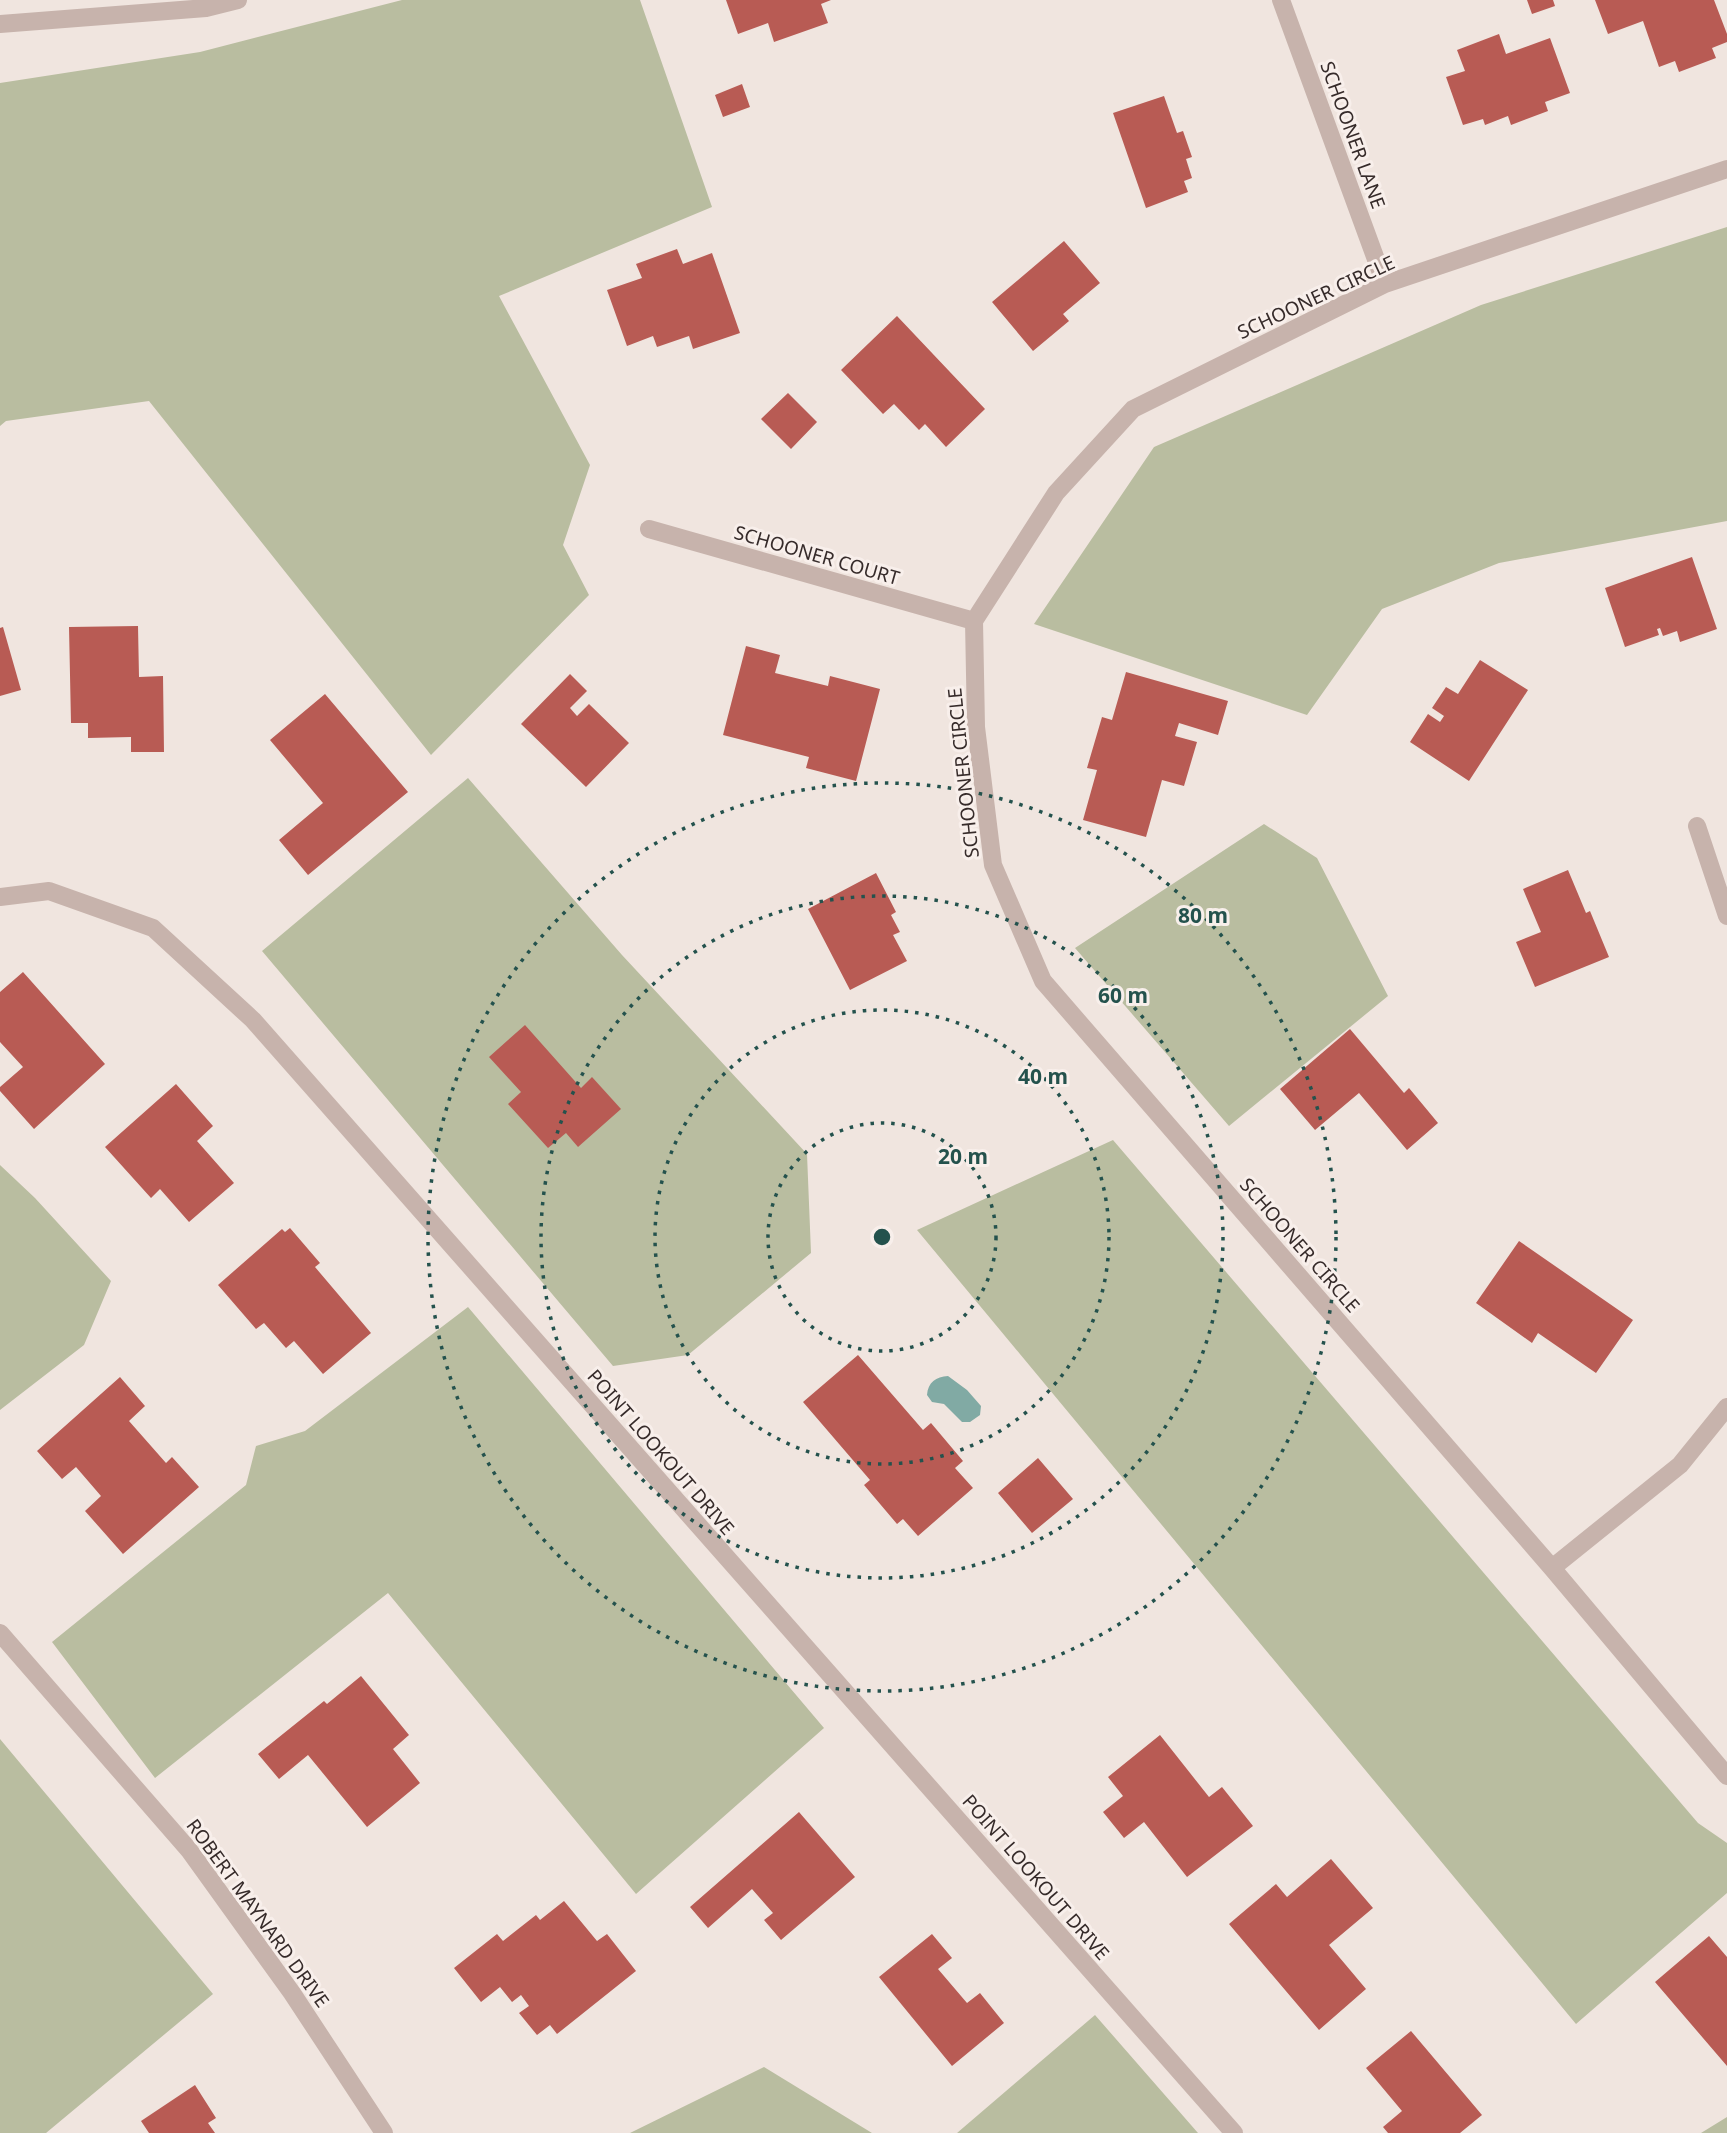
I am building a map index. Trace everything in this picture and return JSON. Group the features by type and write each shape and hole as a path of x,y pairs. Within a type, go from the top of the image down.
{"street":[{"path":"0,24 206,8 238,0"},
{"name":"SCHOONER LANE","path":"1281,0 1385,284"},
{"name":"SCHOONER CIRCLE","path":"1727,169 1385,284 1133,409 1056,493 974,621 976,727 993,865 1043,981 1552,1568 1727,1776"},
{"name":"SCHOONER COURT","path":"649,529 974,621"},
{"path":"1697,826 1727,916"},
{"name":"POINT LOOKOUT DRIVE","path":"0,897 49,891 153,928 253,1020 1234,2133"},
{"path":"1552,1568 1681,1465 1727,1407"},
{"name":"ROBERT MAYNARD DRIVE","path":"0,1633 189,1850 292,1993 384,2133"}],"green space":[{"path":"402,0 640,0 712,207 499,296 590,465 563,545 589,595 431,755 149,401 6,421 0,426 0,83 200,52"},
{"path":"1727,227 1727,521 1499,563 1382,609 1307,715 1034,624 1154,447 1481,305"},
{"path":"468,778 622,955 807,1154 811,1253 688,1355 613,1366 262,951"},
{"path":"1264,824 1317,858 1388,996 1229,1126 1075,948"},
{"path":"1113,1140 1698,1823 1727,1843 1727,1893 1576,2024 917,1230"},
{"path":"0,1165 35,1198 111,1281 84,1345 0,1410"},
{"path":"468,1307 824,1728 636,1894 388,1593 155,1778 52,1642 246,1485 256,1446 305,1431"},
{"path":"0,1739 213,1994 46,2133 0,2133"},
{"path":"1095,2015 1198,2133 957,2133"},
{"path":"764,2067 872,2133 630,2133"},
{"path":"1727,2117 1727,2133 1701,2133"}],"water":[{"path":"948,1376 967,1390 981,1406 980,1415 970,1422 962,1422 944,1404 932,1402 927,1395 933,1381"}],"building":[{"path":"726,0 831,0 821,4 828,23 774,42 768,23 738,34"},
{"path":"1527,0 1553,0 1555,6 1532,14"},
{"path":"1595,0 1714,0 1727,34 1727,42 1712,48 1716,58 1679,72 1675,61 1659,67 1643,21 1608,34"},
{"path":"1499,34 1506,54 1550,38 1570,93 1545,102 1548,111 1511,125 1508,116 1485,125 1483,119 1463,125 1446,77 1465,71 1457,50"},
{"path":"742,84 750,107 723,117 715,95"},
{"path":"1164,96 1177,133 1183,131 1192,157 1186,159 1192,178 1184,181 1188,192 1146,208 1113,113"},
{"path":"1064,241 1100,283 1063,314 1069,321 1033,351 992,302"},
{"path":"677,249 683,264 712,253 740,333 693,349 689,336 657,347 653,336 627,346 607,290 642,278 636,264"},
{"path":"897,316 985,409 946,447 925,424 919,430 894,404 883,414 841,370"},
{"path":"788,393 817,422 791,449 761,419"},
{"path":"1692,557 1717,629 1680,642 1677,631 1663,636 1660,628 1657,629 1659,635 1625,647 1605,588"},
{"path":"138,626 139,677 163,676 164,752 131,752 131,737 88,738 88,723 71,723 69,627"},
{"path":"3,627 21,690 0,696 0,628"},
{"path":"746,646 780,655 775,673 828,686 830,676 880,689 856,781 806,768 809,757 723,735"},
{"path":"1480,660 1528,690 1469,781 1410,742 1428,714 1440,722 1444,716 1432,708 1446,687 1458,694"},
{"path":"1126,672 1228,701 1218,735 1179,723 1175,736 1197,742 1184,786 1162,780 1146,837 1083,820 1097,770 1087,768 1102,717 1112,720"},
{"path":"570,674 587,691 570,708 577,716 589,704 629,743 586,787 521,724"},
{"path":"325,694 408,792 308,875 279,840 323,803 270,740"},
{"path":"1568,870 1586,913 1590,911 1609,957 1535,987 1516,942 1541,932 1523,889"},
{"path":"876,873 896,912 891,915 900,932 893,935 907,961 850,990 808,909"},
{"path":"23,972 105,1064 34,1129 0,1091 0,1087 23,1067 0,1042 0,992"},
{"path":"525,1025 581,1088 592,1077 621,1109 578,1147 566,1133 548,1148 508,1104 521,1092 489,1057"},
{"path":"1350,1029 1404,1093 1409,1088 1438,1123 1407,1150 1359,1093 1315,1130 1280,1089"},
{"path":"176,1084 213,1126 197,1141 234,1183 189,1222 160,1189 151,1198 105,1147"},
{"path":"290,1228 320,1263 315,1267 371,1333 323,1374 294,1341 286,1348 264,1323 256,1329 218,1285 282,1229 285,1232"},
{"path":"1519,1241 1633,1320 1596,1373 1538,1333 1532,1343 1476,1303"},
{"path":"858,1355 923,1430 931,1423 963,1461 955,1468 973,1488 918,1536 903,1519 897,1524 864,1485 870,1480 803,1402"},
{"path":"120,1377 145,1406 129,1421 166,1463 172,1457 199,1487 123,1554 85,1511 101,1496 76,1467 62,1479 37,1451"},
{"path":"1038,1458 1073,1499 1032,1533 998,1493"},
{"path":"361,1676 409,1735 393,1749 420,1783 367,1827 308,1755 279,1779 258,1754 324,1701 327,1704"},
{"path":"1160,1735 1209,1797 1222,1787 1253,1826 1187,1877 1144,1822 1124,1838 1103,1812 1123,1796 1108,1777"},
{"path":"799,1812 855,1877 781,1940 764,1920 773,1913 752,1889 708,1928 690,1907"},
{"path":"1331,1859 1373,1908 1329,1945 1366,1989 1319,2030 1229,1924 1276,1884 1287,1897"},
{"path":"564,1901 597,1941 607,1934 636,1971 557,2034 550,2025 537,2035 519,2013 529,2006 521,1995 512,2002 500,1987 481,2002 454,1968 497,1934 503,1941 536,1915 540,1920"},
{"path":"932,1934 952,1958 938,1969 967,2003 980,1993 1004,2023 952,2066 879,1977"},
{"path":"1709,1936 1727,1957 1727,2066 1655,1982"},
{"path":"1411,2031 1482,2115 1460,2133 1388,2133 1383,2127 1402,2111 1366,2068"},
{"path":"195,2085 216,2118 208,2123 215,2133 149,2133 141,2121"}]}
